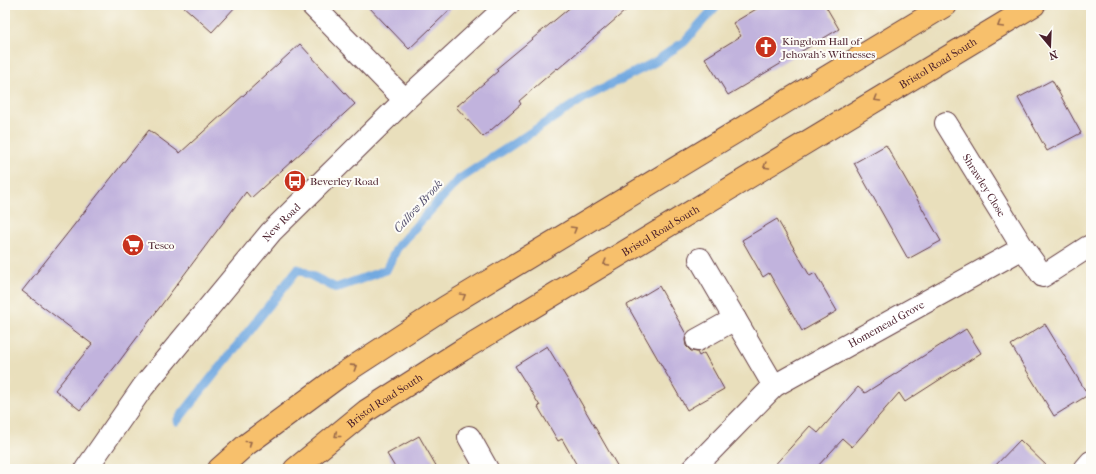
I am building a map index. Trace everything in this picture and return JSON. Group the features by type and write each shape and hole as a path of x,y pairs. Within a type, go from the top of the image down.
{"highway":[{"path":"219,469 246,445 341,375 444,308 946,5"},
{"name":"Bristol Road South","path":"295,469 366,411 462,350 1034,5"}],"street":[{"path":"312,5 405,100"},
{"name":"New Road","path":"86,469 143,388 271,232 405,100 508,5"},
{"name":"Shrawley Close","path":"946,123 1023,248"},
{"path":"1023,248 1043,276 1088,247"},
{"name":"Homemead Grove","path":"693,469 774,386 1023,248"},
{"path":"700,259 774,386"},
{"path":"697,340 735,320"},
{"path":"469,437 487,469"},
{"path":"1085,469 1091,462"}],"building":[{"path":"182,5 237,5 212,32"},
{"path":"367,5 455,5 409,49"},
{"path":"573,5 632,5 519,101 521,104 483,137 456,107 498,71 496,69"},
{"name":"Kingdom Hall of Jehovah's Witnesses","path":"763,5 825,5 839,29 728,95 705,58 741,36 733,23"},
{"name":"Tesco","path":"300,44 355,104 251,198 246,192 118,363 80,410 55,390 92,344 22,291 149,130 180,153"},
{"path":"1052,80 1081,133 1047,151 1018,98"},
{"path":"886,145 941,241 908,259 854,163"},
{"path":"777,219 810,276 815,273 837,311 802,331 769,273 763,277 742,240"},
{"path":"659,286 686,334 686,346 691,351 697,352 699,356 704,353 724,389 687,410 627,305"},
{"path":"1045,324 1088,395 1054,416 1011,345"},
{"path":"966,329 981,353 905,402 899,393 852,447 843,439 815,469 771,469 810,426 818,433 858,387 865,393"},
{"path":"547,346 619,469 579,469 562,439 558,441 538,407 540,406 515,366"},
{"path":"419,436 438,469 396,469 387,454"},
{"path":"1020,440 1050,469 992,469"}],"waterway":[{"name":"Callow Brook","path":"177,421 298,269 336,288 386,270 398,246 458,180 584,98 655,62 684,42 717,5"}],"place":[{"name":"Kingdom Hall of Jehovah's Witnesses","path":"766,47"},
{"name":"Beverley Road","path":"295,181"},
{"name":"Tesco","path":"133,245"}]}
